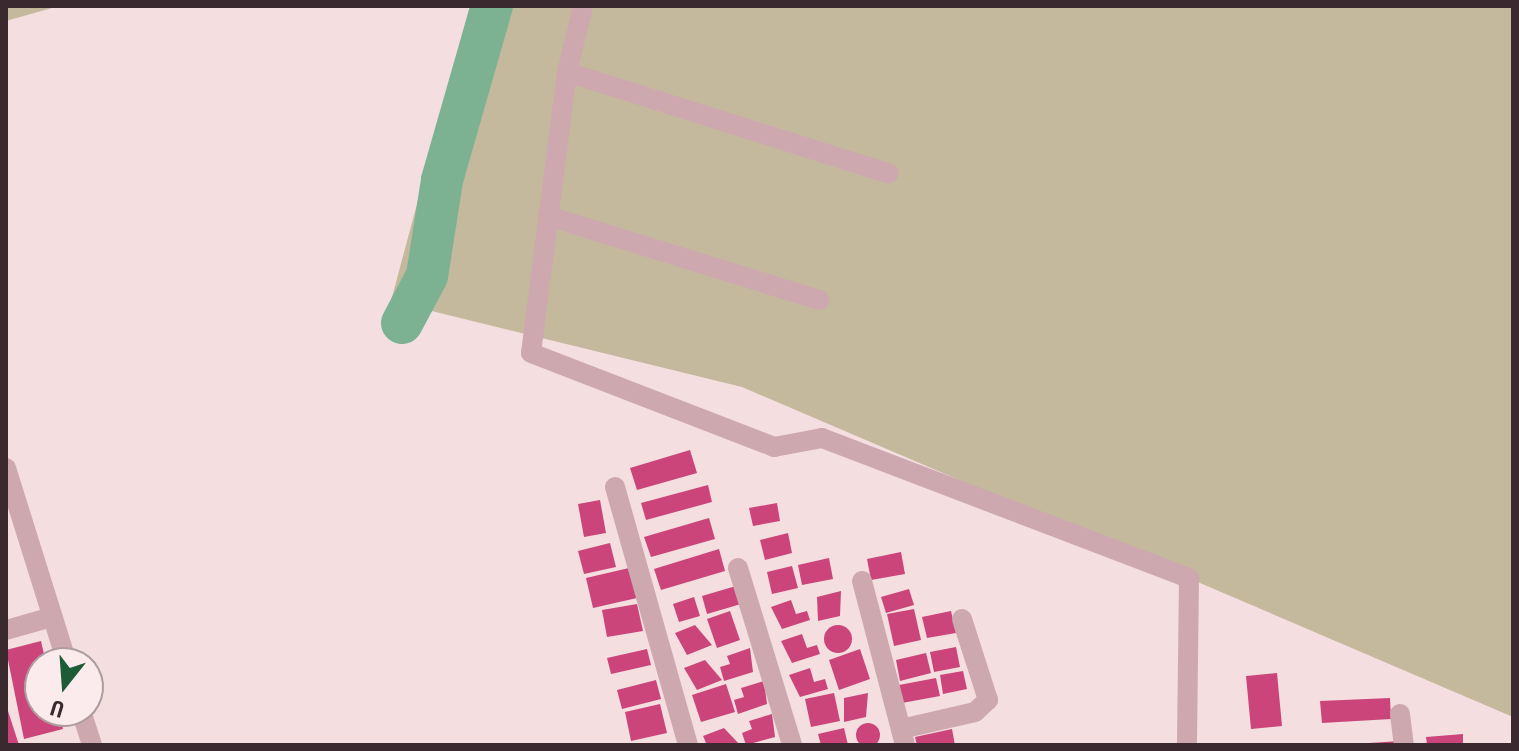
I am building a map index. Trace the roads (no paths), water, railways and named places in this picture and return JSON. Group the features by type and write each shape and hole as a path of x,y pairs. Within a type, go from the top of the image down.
{"street":[{"path":"583,6 567,72 531,353 774,447 822,438 1189,578 1187,745"},
{"path":"567,72 888,173"},
{"path":"548,216 819,300"},
{"path":"7,475 62,647"},
{"path":"615,487 688,745"},
{"path":"738,568 792,745"},
{"path":"862,581 903,737 975,712 988,700 962,619"},
{"path":"6,630 52,617"},
{"path":"1400,714 1404,745"}],"waterway":[{"path":"402,323 427,276 442,180 492,6"}]}
